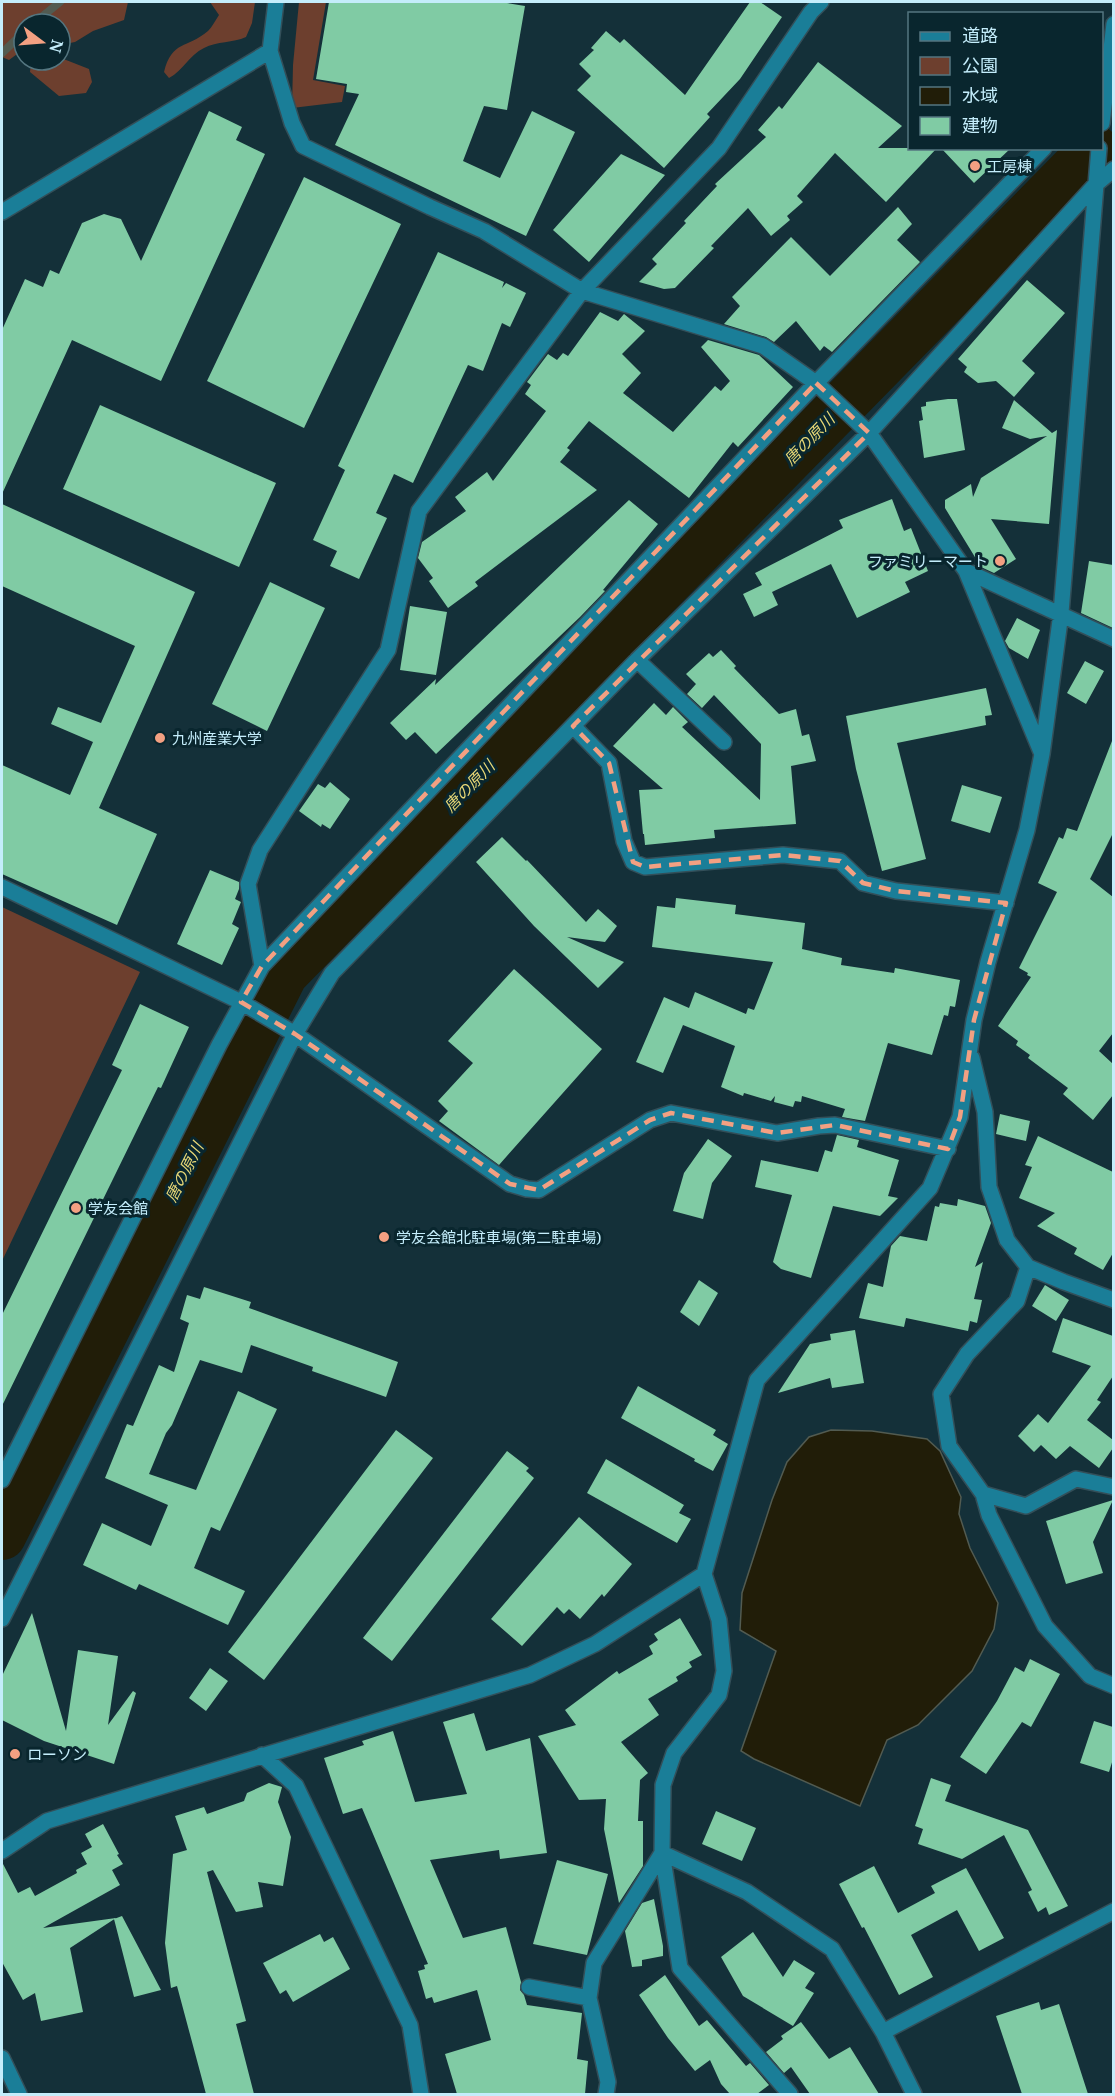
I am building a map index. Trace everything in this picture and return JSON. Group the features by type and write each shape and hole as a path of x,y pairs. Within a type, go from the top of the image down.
{"street":[{"path":"276,2 270,51 291,123 303,146 484,231 582,291 763,346 816,383 864,428 966,571 1042,754"},
{"path":"262,966 248,884 260,850 388,650 419,511 582,291 719,148 811,12 821,2"},
{"path":"1103,109 1113,24"},
{"path":"2,212 270,51"},
{"path":"2,1480 241,1002 262,966 816,383 1042,150"},
{"path":"790,2094 680,1968 662,1853 663,1785 675,1753 719,1695 724,1671 719,1620 704,1574 757,1380 930,1188 960,1117 974,1020 1027,830 1042,754 1060,614 1099,150"},
{"path":"2,1619 295,1034 333,973 1113,169"},
{"path":"966,571 1113,639"},
{"path":"637,660 723,742"},
{"path":"573,726 609,763 624,841 633,862 645,867 783,855 840,861 863,883 896,891 1006,903"},
{"path":"2,887 241,1002 295,1034 510,1184 526,1189 539,1190 650,1120 671,1113 777,1133 835,1125 948,1149"},
{"path":"970,1050 985,1112 989,1187 1006,1240 1028,1267 1113,1300"},
{"path":"1028,1267 1017,1301 968,1354 941,1394 949,1446 983,1494 989,1515 1045,1626 1090,1676 1113,1686"},
{"path":"983,1494 1026,1506 1076,1479 1113,1488"},
{"path":"2,1851 47,1821 530,1675 595,1644 704,1574"},
{"path":"262,1755 296,1786 410,2025 421,2094"},
{"path":"606,2094 608,2082 589,1998 594,1963 662,1853"},
{"path":"662,1853 747,1892 832,1949 883,2032 914,2094"},
{"path":"883,2032 1113,1911"},
{"path":"529,1987 589,1998"},
{"path":"2,2058 19,2094"}],"highlighted area":[{"path":"816,383 869,433 573,726 609,763 633,862 645,867 783,855 840,861 863,883 896,891 1006,903 974,1020 960,1117 948,1149 835,1125 777,1133 671,1113 650,1120 539,1190 510,1184 295,1034 241,1002 262,966"}],"green space":[{"path":"2,2 128,2 124,20 93,31 72,43 72,12 12,12 12,58 9,60 2,57"},
{"path":"210,2 255,2 252,23 246,37 204,48 169,78 164,72 171,55 181,46 208,31 219,15"},
{"path":"299,2 326,2 313,80 345,86 342,102 292,108 293,65"},
{"path":"72,62 89,69 92,82 86,93 59,96 30,72 72,72"},
{"path":"2,907 140,972 2,1261"}],"water":[{"path":"831,1430 872,1431 927,1439 940,1451 961,1497 959,1514 970,1548 998,1603 994,1629 972,1671 918,1725 887,1740 860,1806 754,1759 741,1751 776,1651 740,1630 742,1593 772,1500 787,1462 809,1437"}],"building":[{"path":"329,2 501,2 525,6 507,110 484,106 463,161 500,178 532,111 575,132 526,236 335,145 359,94 346,92 347,84 316,79"},
{"path":"750,2 760,2 782,17 740,79 707,114 710,117 664,168 577,90 591,76 579,64 594,50 591,48 606,31 620,43 624,39 685,95"},
{"path":"818,62 902,126 878,148 935,150 886,202 835,153 797,196 803,202 787,216 790,220 771,236 748,208 711,246 714,248 675,288 664,289 639,282 657,264 652,259 686,223 684,221 717,186 715,184 766,137 758,130 779,106 782,109"},
{"path":"209,111 242,127 236,140 265,154 161,381 72,340 2,494 2,330 25,279 43,287 50,270 59,274 82,223 104,214 121,219 141,261"},
{"name":"工房棟","path":"943,150 1009,150 974,183"},
{"path":"621,154 665,175 589,262 553,230"},
{"path":"304,177 401,224 304,428 207,381"},
{"path":"898,207 912,224 897,240 920,262 832,352 824,346 820,351 796,321 774,342 766,337 724,324 740,306 732,297 791,237 830,276"},
{"path":"438,252 504,282 502,288 506,283 526,293 510,327 502,323 483,371 468,365 413,483 394,474 376,513 387,518 359,579 330,566 337,551 313,540 345,470 338,466"},
{"path":"1027,280 1065,313 1022,361 1035,373 1014,397 996,381 978,383 964,372 967,367 958,359"},
{"path":"600,312 618,321 624,314 645,331 622,354 641,373 623,393 673,432 715,386 721,391 730,381 701,347 708,340 759,355 793,387 738,447 733,442 689,498 589,421 567,448 570,450 560,462 597,490 475,582 478,586 448,608 429,581 433,578 418,558 422,542 466,511 455,497 487,472 493,481 546,411 525,394 531,385 527,382 548,354 557,360 563,353 568,356"},
{"path":"957,399 965,450 924,458 919,421 923,420 921,407 926,406 926,402"},
{"path":"1014,400 1052,433 1057,430 1049,524 991,519 1016,559 994,573 981,567 945,508 945,500 971,484 973,497 981,478 1047,436 1030,439 1002,428"},
{"path":"100,405 276,483 239,567 63,489"},
{"path":"892,499 904,531 911,528 928,571 905,582 910,592 857,618 831,564 772,592 778,605 754,617 743,594 762,585 755,573 843,528 839,520"},
{"path":"629,500 658,524 603,590 605,591 436,754 415,732 406,740 390,723 436,679 435,685"},
{"path":"2,504 195,592 99,808 157,834 117,925 2,874 2,765 70,795 93,742 51,724 58,707 101,723 135,646 2,586"},
{"path":"1089,561 1113,565 1113,628 1081,613"},
{"path":"270,582 325,608 267,731 212,704"},
{"path":"410,606 447,612 436,675 400,670"},
{"path":"1017,618 1040,630 1028,659 1009,648 1005,641"},
{"path":"721,650 736,666 734,668 779,714 796,709 802,736 809,734 816,761 791,766 796,824 714,830 715,838 645,845 639,790 663,789 613,746 654,703 666,715 673,707 688,722 682,727 760,800 761,744 714,695 702,708 687,694 696,684 686,674 709,653 713,657"},
{"path":"1085,661 1104,671 1086,704 1067,693"},
{"path":"986,688 992,715 985,716 986,725 897,743 926,859 882,871 856,769 846,716"},
{"path":"1112,741 1113,833 1090,879 1113,897 1113,1033 1099,1051 1113,1064 1113,1095 1093,1120 1063,1094 1068,1088 1028,1058 1030,1055 1016,1045 1018,1041 998,1026 1031,977 1019,968 1057,892 1038,883 1059,837 1063,839 1067,828 1077,831"},
{"path":"330,782 350,799 330,829 322,824 321,827 299,811 318,784 325,788"},
{"path":"962,785 1002,797 990,833 951,821"},
{"path":"502,837 586,922 598,909 617,926 605,942 567,937 624,962 598,988 534,926 476,862"},
{"path":"210,870 239,882 235,899 241,902 232,924 239,928 222,965 177,944"},
{"path":"676,898 736,905 735,914 805,923 802,949 842,958 841,965 894,973 895,968 960,980 955,1007 950,1006 948,1016 944,1015 932,1055 888,1043 865,1121 842,1117 845,1109 802,1096 801,1102 795,1101 793,1107 774,1102 775,1096 771,1101 744,1093 743,1096 721,1087 735,1046 683,1025 663,1073 636,1062 664,997 689,1008 695,992 746,1014 748,1008 754,1010 773,962 652,947 657,906 675,908"},
{"path":"514,969 602,1049 499,1165 439,1121 448,1111 438,1101 473,1063 448,1041"},
{"name":"学友会館","path":"140,1004 189,1027 161,1088 158,1087 2,1406 2,1315 122,1070 112,1065"},
{"path":"1000,1114 1030,1121 1026,1141 996,1134"},
{"path":"837,1135 859,1140 857,1147 899,1160 888,1196 898,1198 880,1216 833,1206 811,1278 781,1269 773,1262 792,1195 755,1187 761,1160 818,1172 825,1150 832,1152"},
{"path":"1038,1136 1113,1172 1113,1253 1103,1270 1074,1254 1077,1248 1037,1226 1055,1213 1019,1198 1032,1167 1025,1165"},
{"path":"708,1139 732,1156 712,1183 703,1219 673,1211 684,1173"},
{"path":"958,1199 985,1206 991,1223 975,1267 983,1262 974,1299 982,1300 977,1323 970,1321 968,1331 906,1318 904,1327 859,1318 868,1283 883,1287 891,1246 900,1236 927,1241 935,1206 939,1207 940,1203 957,1206"},
{"path":"699,1280 718,1293 699,1326 680,1312"},
{"path":"1045,1285 1069,1300 1056,1321 1032,1306"},
{"path":"204,1287 251,1302 249,1308 398,1362 386,1397 312,1371 313,1367 251,1345 242,1373 200,1360 149,1474 196,1490 238,1391 277,1409 220,1531 211,1527 194,1568 245,1591 228,1625 139,1584 136,1590 83,1565 102,1523 151,1546 168,1505 105,1478 127,1424 133,1426 159,1365 174,1372 189,1323 180,1319 187,1295 200,1299"},
{"path":"1063,1318 1113,1336 1113,1376 1097,1400 1101,1402 1087,1420 1113,1440 1113,1448 1099,1468 1070,1446 1056,1459 1041,1445 1034,1452 1018,1436 1038,1414 1048,1423 1091,1366 1052,1352"},
{"path":"855,1330 864,1383 832,1388 830,1378 778,1393 810,1344 831,1340 830,1334"},
{"path":"638,1386 716,1430 713,1435 728,1444 713,1471 621,1418"},
{"path":"396,1430 433,1458 264,1680 228,1652"},
{"path":"507,1451 529,1468 526,1471 534,1478 392,1661 363,1638"},
{"path":"606,1459 684,1505 679,1513 691,1519 677,1543 587,1493"},
{"path":"1113,1500 1093,1542 1103,1573 1066,1584 1046,1521"},
{"path":"579,1517 632,1564 604,1597 602,1594 580,1619 569,1609 564,1614 557,1607 522,1646 491,1619"},
{"path":"32,1613 66,1731 78,1650 118,1656 108,1725 133,1691 136,1693 114,1764 44,1741 2,1720 2,1676"},
{"path":"680,1618 702,1655 689,1662 692,1667 676,1677 678,1681 648,1699 659,1715 621,1742 648,1773 640,1780 638,1821 643,1821 643,1866 619,1903 604,1829 606,1799 579,1800 538,1736 576,1725 565,1710 617,1671 619,1674 653,1654 649,1646 658,1640 654,1634"},
{"path":"1030,1659 1060,1674 1031,1727 1022,1722 986,1774 960,1757 997,1701 1015,1667 1024,1672"},
{"path":"210,1668 228,1681 206,1711 189,1698"},
{"path":"474,1713 486,1751 530,1738 547,1853 500,1859 499,1850 430,1860 463,1938 506,1927 521,1982 520,1990 527,2005 582,2013 577,2059 588,2061 585,2094 457,2094 445,2054 491,2040 477,1990 434,2003 432,1997 426,1999 418,1971 425,1969 424,1965 428,1964 362,1808 343,1814 324,1758 364,1745 362,1741 393,1731 415,1802 467,1794 443,1722"},
{"path":"1094,1721 1113,1727 1113,1759 1109,1772 1080,1763"},
{"path":"931,1778 951,1785 945,1801 1028,1830 1068,1906 1049,1915 1046,1907 1038,1912 1028,1892 1032,1890 1004,1835 962,1859 918,1844 923,1829 915,1826"},
{"path":"269,1783 282,1787 278,1802 291,1837 283,1886 258,1882 263,1907 236,1912 213,1870 207,1872 246,2021 236,2024 254,2094 206,2094 177,1986 171,1988 165,1943 173,1854 187,1850 175,1816 204,1807 207,1814 244,1801 247,1793"},
{"path":"716,1811 756,1828 742,1861 702,1844"},
{"path":"103,1824 123,1864 112,1870 120,1885 43,1928 116,1918 70,1948 83,2012 41,2021 35,1993 23,2000 2,1962 2,1862 18,1893 30,1887 35,1896 77,1873 76,1870 87,1864 81,1853 92,1847 85,1834"},
{"path":"557,1860 608,1874 587,1955 533,1944"},
{"path":"874,1866 898,1913 935,1893 931,1886 966,1868 1004,1938 979,1951 957,1910 911,1935 933,1977 899,1995 839,1884"},
{"path":"654,1899 663,1956 642,1960 642,1966 632,1967 625,1931 642,1903"},
{"path":"122,1916 161,1990 134,1997 114,1919"},
{"path":"753,1932 783,1977 794,1960 815,1973 805,1988 814,1993 793,2026 743,1996 721,1957"},
{"path":"320,1934 324,1942 333,1937 350,1969 293,2002 286,1990 280,1994 263,1963"},
{"path":"665,1975 699,2026 707,2020 746,2066 750,2063 769,2085 757,2094 730,2094 721,2084 710,2060 695,2071 668,2038 639,1995"},
{"path":"1039,2002 1041,2010 1059,2004 1088,2094 1022,2094 996,2016"},
{"path":"801,2022 829,2059 850,2047 879,2094 810,2094 791,2067 784,2073 766,2052 783,2039 781,2036"}],"waterway":[{"path":"48,12 60,2"},
{"path":"2,53 12,43"},
{"name":"唐の原川","path":"2,1536 284,974 1092,150"}],"place":[{"name":"工房棟","path":"975,166"},
{"name":"ファミリーマート","path":"1000,561"},
{"name":"九州産業大学","path":"160,738"},
{"name":"学友会館","path":"76,1208"},
{"name":"学友会館北駐車場(第二駐車場)","path":"384,1237"},
{"name":"ローソン","path":"15,1754"}]}
